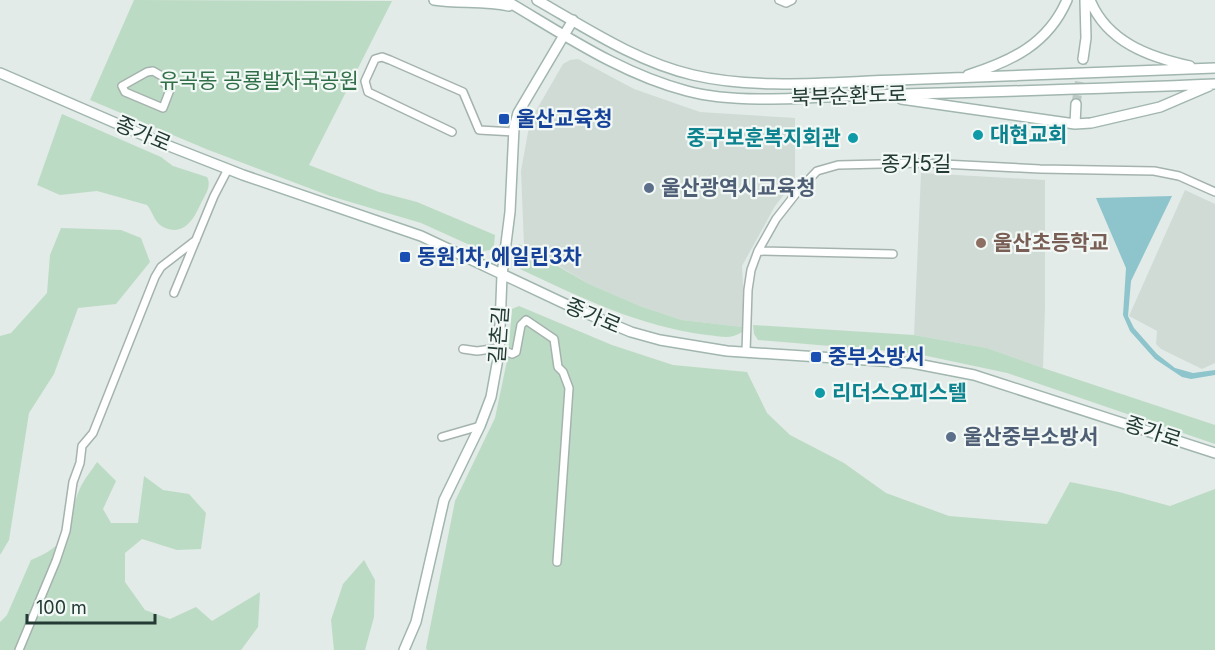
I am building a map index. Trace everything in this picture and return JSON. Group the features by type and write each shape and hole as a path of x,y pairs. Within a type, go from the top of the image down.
{"main road":[{"path":"434,0 494,2 523,10"},
{"name":"북부순환도로","path":"505,0 624,67 689,92 719,97 873,95 1215,84"},
{"name":"북부순환도로","path":"537,0 632,52 665,66 692,75 749,83 1215,68"},
{"path":"955,78 997,64 1036,44 1049,31 1067,0"},
{"path":"1083,59 1086,38 1085,0"},
{"path":"1090,0 1106,27 1124,42 1154,55 1202,69"},
{"name":"길촌길","path":"404,650 416,622 444,500 480,426 491,397 499,348 502,275 510,212 513,132 518,113 573,20"},
{"name":"종가로","path":"0,73 228,169 421,236 631,332 697,347 934,366 974,375 1215,453"},
{"path":"873,95 1075,124 1091,123 1160,106 1215,84"},
{"path":"1075,124 1076,104"}],"street":[{"path":"779,0 786,3 792,0"},
{"path":"452,132 368,92 365,81 375,59 382,57 390,60 463,92 479,130 513,132"},
{"path":"153,71 167,79 165,84 171,87 163,108 125,92 122,86 153,71"},
{"path":"465,116 475,120"},
{"name":"종가5길","path":"746,352 748,290 751,270 758,251 776,219 817,171 838,165 923,163 1040,169 1154,171 1179,176 1215,192"},
{"path":"174,293 228,169"},
{"path":"19,650 48,582 66,531 73,482 80,463 82,446 93,433 158,272 161,267 196,240"},
{"path":"758,251 893,254"},
{"path":"464,349 477,351 499,348 512,354 516,352 521,325 526,320 554,339 558,367 563,372 569,388 557,562"},
{"path":"442,437 480,426"}],"shaded area":[{"path":"578,59 634,89 700,112 795,118 795,181 775,206 742,266 745,318 743,327 682,320 640,306 589,284 524,245 521,171 530,121 563,64"},
{"name":"울산초등학교","path":"921,173 1045,180 1043,368 987,348 914,335"},
{"path":"1185,190 1215,204 1215,363 1202,369 1161,349 1156,344 1157,331 1129,316"}],"green space":[{"name":"유곡동 공룡발자국공원","path":"134,0 392,1 309,165 379,192 417,202 495,235 494,245 490,250 483,251 421,223 330,196 206,149 90,100"},
{"path":"62,114 161,157 173,166 207,177 209,184 207,190 187,225 177,230 163,227 147,205 97,191 60,195 37,185"},
{"path":"61,228 121,230 141,238 150,262 116,304 78,308 54,374 29,413 9,540 0,555 0,336 11,333 47,293 50,255"},
{"path":"519,244 589,284 640,306 682,320 743,327 742,332 725,337 682,331 611,310 520,269 515,257"},
{"path":"519,306 612,345 673,365 747,372 767,413 790,435 844,463 886,493 949,516 1047,524 1070,482 1170,506 1215,489 1215,650 427,650 455,501 495,418 508,356 512,309"},
{"path":"753,325 914,335 987,348 1215,425 1215,444 1007,373 913,353 758,340 754,334"},
{"path":"97,462 116,481 103,509 111,523 138,523 144,476 163,490 189,494 206,513 201,549 177,550 142,539 125,553 125,582 145,610 170,619 196,607 212,621 260,592 258,627 241,650 0,650 0,622 7,615 31,560 46,553 63,538 81,486"},
{"path":"364,560 375,580 374,617 365,650 334,650 331,620 343,584"}],"water":[{"path":"1172,196 1131,281 1128,316 1134,328 1157,354 1175,368 1193,373 1215,370 1215,375 1191,379 1182,377 1155,359 1130,331 1123,315 1126,268 1096,198"}],"tunnel":[{"path":"1076,104 1083,59"}],"place":[{"name":"울산교육청","path":"504,119"},
{"name":"대현교회","path":"978,135"},
{"name":"중구보훈복지회관","path":"853,138"},
{"name":"울산광역시교육청","path":"649,188"},
{"name":"울산초등학교","path":"981,243"},
{"name":"동원1차,에일린3차","path":"405,257"},
{"name":"중부소방서","path":"816,357"},
{"name":"리더스오피스텔","path":"820,393"},
{"name":"울산중부소방서","path":"951,437"}]}
